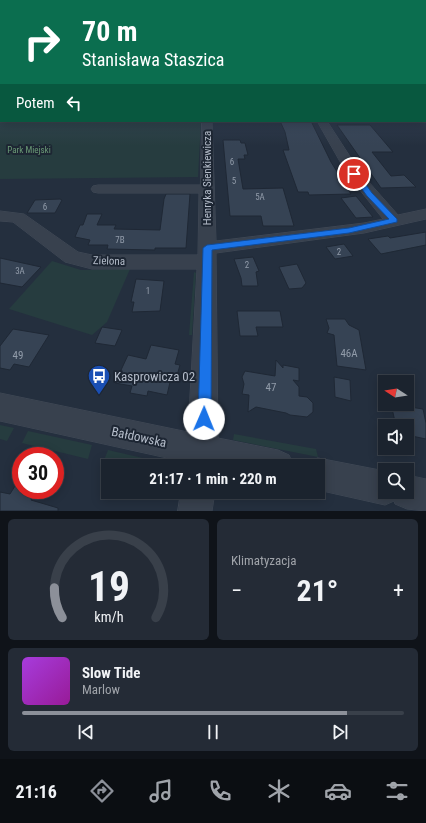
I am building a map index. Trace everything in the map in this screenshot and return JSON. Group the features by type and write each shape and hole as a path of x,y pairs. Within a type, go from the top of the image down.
{"street":[{"name":"Henryka Sienkiewicza","path":"201,458 204,419 207,255 207,122"},
{"path":"323,122 354,174 394,221"},
{"path":"98,189 207,189"},
{"name":"Zielona","path":"0,216 18,218 72,257 92,262 207,255 349,230 426,214"},
{"name":"Bałdowska","path":"0,407 201,458"},
{"path":"325,475 378,487"},
{"path":"414,493 426,496"},
{"path":"195,511 197,499"}],"green space":[{"name":"Park Miejski","path":"0,122 201,122 198,177 0,179"},
{"path":"52,261 81,270 130,269 107,322 92,335 9,309"},
{"path":"194,272 196,273 192,335 189,335"},
{"path":"0,425 14,428 7,441 0,439"},
{"path":"28,431 92,445 88,459 64,453 64,447 38,447 22,443"},
{"path":"234,434 316,449 318,457 233,440"},
{"path":"108,450 147,459 105,459"}],"building":[{"path":"280,122 311,122 331,162 351,194 309,195 308,192 298,192 283,150 289,150 285,132"},
{"path":"337,125 370,125 393,152 372,152 391,176 404,175 416,187 381,188"},
{"path":"223,140 240,140 241,143 245,143 248,155 244,155 245,159 238,159 243,189 283,188 294,226 263,226 261,216 230,216"},
{"path":"166,194 190,194 186,248 155,248 155,250 107,249 108,245 88,245 90,240 75,237 80,225 83,225 87,214 102,214 97,225 116,225 114,229 160,230"},
{"path":"356,196 373,217 356,218 341,198"},
{"path":"35,200 62,200 55,213 27,213"},
{"path":"426,232 426,245 381,254 368,239 388,236 390,238"},
{"path":"344,244 353,256 335,259 326,247"},
{"path":"253,257 259,271 256,272 258,286 242,286 241,278 234,259"},
{"path":"0,258 41,267 22,287 0,283"},
{"path":"297,264 306,283 302,288 289,289 279,267"},
{"path":"136,279 164,281 160,311 132,312 134,302 131,302"},
{"path":"237,311 280,311 283,327 256,327 258,336 240,336"},
{"path":"326,319 345,319 349,325 359,330 366,370 337,366 334,335 327,333 329,328"},
{"path":"102,327 122,330 115,346 95,343"},
{"path":"13,329 49,335 29,367 14,364 10,370 0,368 0,346"},
{"path":"151,345 179,350 175,364 180,365 176,379 171,378 167,395 148,391 147,396 130,393 132,386 115,383 128,355 146,359"},
{"path":"276,360 283,368 283,365 299,368 299,381 293,380 299,387 299,396 307,397 313,403 313,412 307,417 290,415 256,407 248,412 249,395 242,394 244,384 242,377 245,371 275,376"},
{"path":"334,377 350,380 351,401 335,397"},
{"path":"414,408 423,409 426,423 426,439 414,436 414,419 394,419 393,411 414,411"},
{"path":"12,491 12,499 31,499 58,508 58,511 0,511 0,492 10,494"}],"place":[{"name":"Kasprowicza 02","path":"99,396"}],"route":[{"path":"204,419 207,248 364,228 394,221 354,174"}]}
